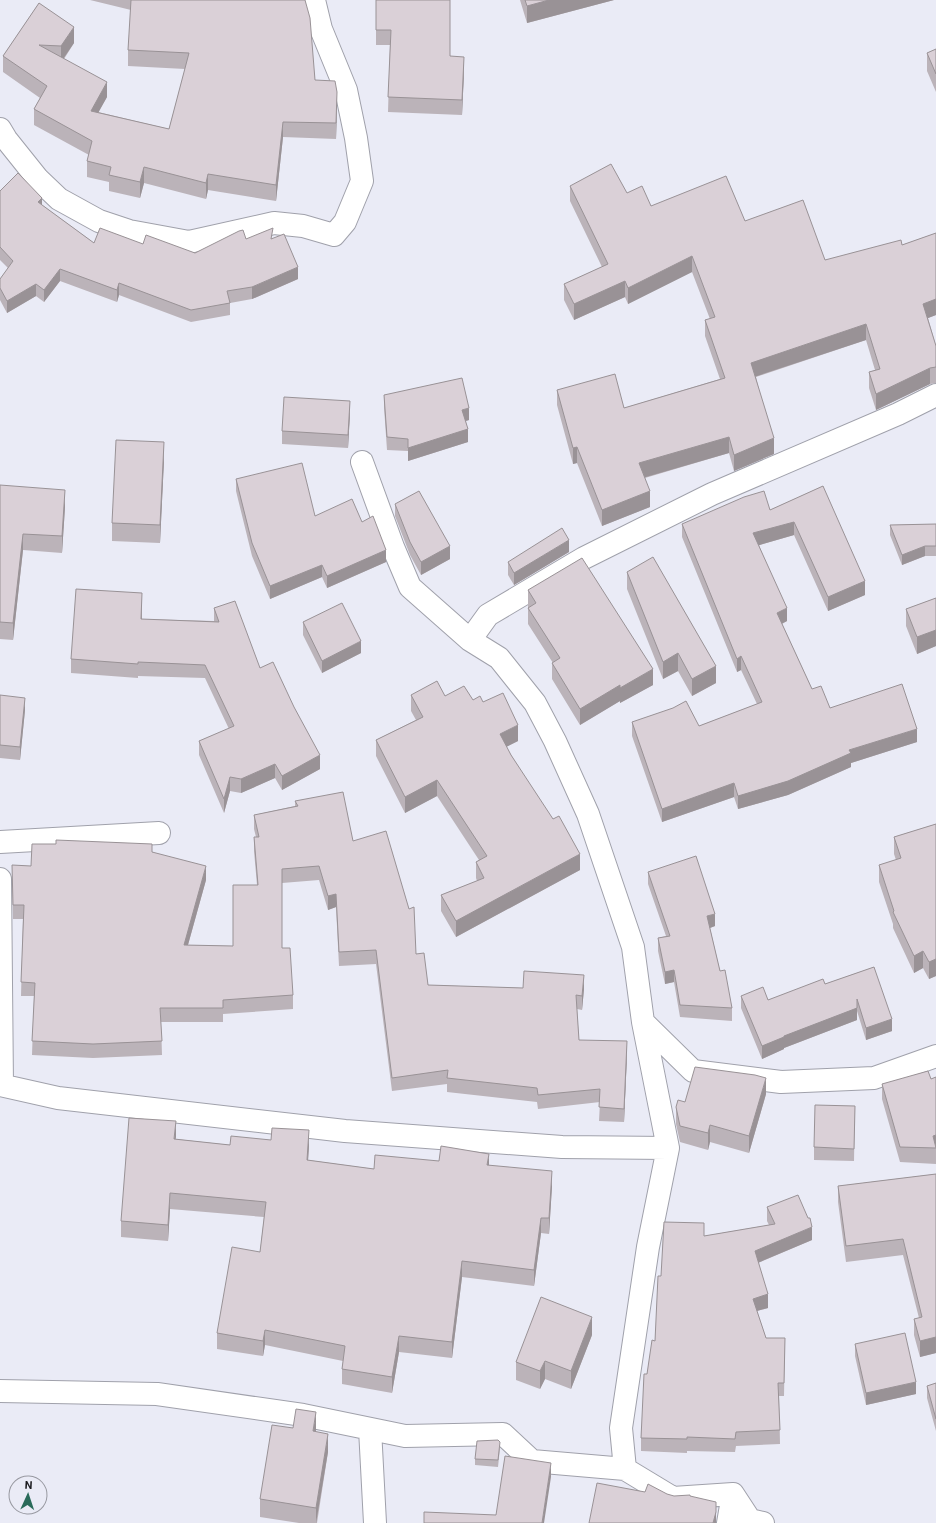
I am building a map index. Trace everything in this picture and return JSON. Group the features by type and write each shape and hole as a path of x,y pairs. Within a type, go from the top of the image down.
{"street":[{"path":"0,129 6,139 38,179 60,199 99,221 129,231 189,242 274,223 303,226 334,235 346,222 362,181 356,138 346,90 321,29 314,0"},
{"path":"470,640 488,615 584,558 712,494 898,414 936,395"},
{"path":"362,462 393,547 410,587 470,640 499,658 535,702 562,756 588,814 633,947 643,1022 668,1148 648,1247 621,1428 625,1469"},
{"path":"0,842 159,833"},
{"path":"0,879 1,1085 58,1098 344,1131 562,1147 668,1148"},
{"path":"643,1022 693,1071 781,1082 874,1078 936,1056"},
{"path":"0,1391 157,1394 303,1415 404,1436 503,1434 532,1461 625,1469 673,1498 733,1494"},
{"path":"370,1429 375,1523"},
{"path":"728,1523 733,1494"},
{"path":"733,1494 750,1520 764,1523"}],"building":[{"path":"131,0 305,0 310,18 315,80 335,81 337,92 336,123 283,122 276,185 208,174 206,183 144,167 140,182 109,175 111,167 87,161 92,141 34,109 47,86 3,56 39,3 74,27 61,46 39,45 107,82 91,111 169,129 189,53 128,50"},
{"path":"376,0 450,0 450,56 464,57 462,100 388,97 391,30 376,30"},
{"path":"525,0 549,0 527,6"},
{"path":"936,49 936,74 927,53"},
{"path":"611,164 627,193 642,186 651,206 726,176 745,221 803,200 825,260 901,240 902,245 936,233 936,299 923,304 936,346 936,367 930,368 876,394 869,372 880,369 866,324 751,363 774,438 734,455 729,437 639,463 650,491 602,510 577,447 573,448 557,390 615,374 624,408 725,378 705,320 715,317 692,256 628,288 625,281 574,304 564,284 608,264 570,186"},
{"path":"18,173 42,198 38,202 94,243 100,228 143,244 146,235 195,253 239,231 243,230 246,239 273,228 271,239 284,234 298,267 252,287 227,291 230,303 191,310 119,283 117,290 60,269 44,290 36,284 7,301 0,288 0,279 13,261 0,247 0,191"},
{"path":"462,378 469,408 462,410 468,429 408,448 408,439 387,437 384,395"},
{"path":"284,397 350,401 348,435 282,431"},
{"path":"116,440 164,442 160,525 112,523"},
{"path":"302,463 315,516 352,499 362,522 373,516 386,550 327,576 322,565 270,586 252,543 236,479"},
{"path":"0,485 65,490 62,536 23,534 13,623 0,622"},
{"path":"823,486 865,581 828,597 794,522 753,533 787,608 777,613 812,689 821,686 830,708 902,684 917,729 849,750 851,753 788,781 738,796 734,783 662,809 632,722 673,708 686,701 699,726 762,702 741,656 737,659 682,524 744,497 764,491 770,510"},
{"path":"419,491 450,546 421,562 410,542 395,504"},
{"path":"936,524 936,546 925,546 902,555 890,525"},
{"path":"562,528 569,540 514,573 508,562"},
{"path":"653,557 716,666 692,679 678,653 663,662 627,572"},
{"path":"582,558 653,669 620,688 620,685 580,709 552,663 560,658 528,608 536,603 528,590"},
{"path":"76,589 142,593 141,619 219,622 214,608 235,601 260,668 273,662 294,707 320,755 282,776 275,764 241,779 230,777 224,799 199,741 234,726 205,665 138,662 138,664 71,659"},
{"path":"936,598 936,630 917,637 906,609"},
{"path":"342,603 361,641 322,661 303,622"},
{"path":"437,681 445,696 464,686 473,700 480,696 483,702 503,693 518,725 500,734 511,755 553,819 559,816 580,854 456,921 441,895 484,878 476,862 487,856 437,780 405,797 376,740 423,717 411,695"},
{"path":"0,695 25,698 20,747 0,745"},
{"path":"343,792 353,841 386,831 409,909 414,907 416,954 424,953 428,985 523,988 524,971 584,975 582,996 576,995 579,1040 627,1041 624,1109 599,1107 600,1089 538,1095 537,1088 447,1078 448,1070 392,1078 376,950 339,952 336,894 328,896 319,866 282,869 282,948 290,948 293,995 223,1000 223,1008 160,1008 162,1041 93,1044 32,1041 35,983 21,982 24,905 13,905 12,865 31,866 32,844 56,844 56,840 152,844 152,852 206,866 184,945 233,946 233,885 258,885 254,837 259,837 254,815 298,806 295,801"},
{"path":"936,824 936,959 929,962 923,951 914,956 893,912 894,911 879,865 901,858 894,837"},
{"path":"696,856 715,914 707,916 720,971 725,970 732,1008 680,1005 674,970 665,972 658,938 670,936 648,872"},
{"path":"874,967 892,1019 866,1028 857,999 857,1008 762,1046 741,996 763,987 768,1000 823,979 825,984"},
{"path":"695,1067 755,1075 766,1078 749,1136 710,1125 708,1133 680,1126 676,1107 678,1100 685,1102"},
{"path":"928,1071 931,1079 936,1077 936,1135 933,1136 936,1148 900,1147 882,1084"},
{"path":"815,1105 855,1106 854,1149 814,1147"},
{"path":"129,1118 176,1121 174,1139 230,1145 231,1136 271,1140 272,1128 309,1130 307,1160 374,1169 375,1155 439,1161 441,1146 489,1154 487,1165 552,1171 549,1218 541,1218 534,1270 462,1261 452,1342 399,1336 392,1377 342,1369 345,1346 265,1330 263,1341 217,1333 232,1247 260,1252 266,1202 170,1193 168,1225 121,1221"},
{"path":"936,1174 936,1337 920,1341 914,1319 922,1317 903,1239 846,1246 838,1186"},
{"path":"798,1195 808,1218 810,1218 812,1227 755,1251 768,1294 753,1299 766,1338 785,1338 784,1383 778,1383 780,1430 736,1432 735,1439 687,1437 687,1439 641,1438 644,1374 647,1374 652,1340 655,1341 658,1276 661,1276 664,1222 704,1223 704,1236 775,1224 767,1207"},
{"path":"541,1297 592,1317 571,1371 545,1361 540,1371 516,1362"},
{"path":"905,1333 916,1382 866,1393 855,1344"},
{"path":"936,1383 936,1419 927,1386"},
{"path":"296,1409 316,1412 313,1431 328,1434 316,1508 260,1499 272,1425 293,1428"},
{"path":"498,1440 500,1442 498,1460 475,1459 477,1441"},
{"path":"505,1456 551,1463 542,1523 424,1523 424,1512 496,1515"},
{"path":"597,1483 645,1492 648,1484 674,1496 690,1495 716,1502 716,1512 713,1523 589,1523"}]}
